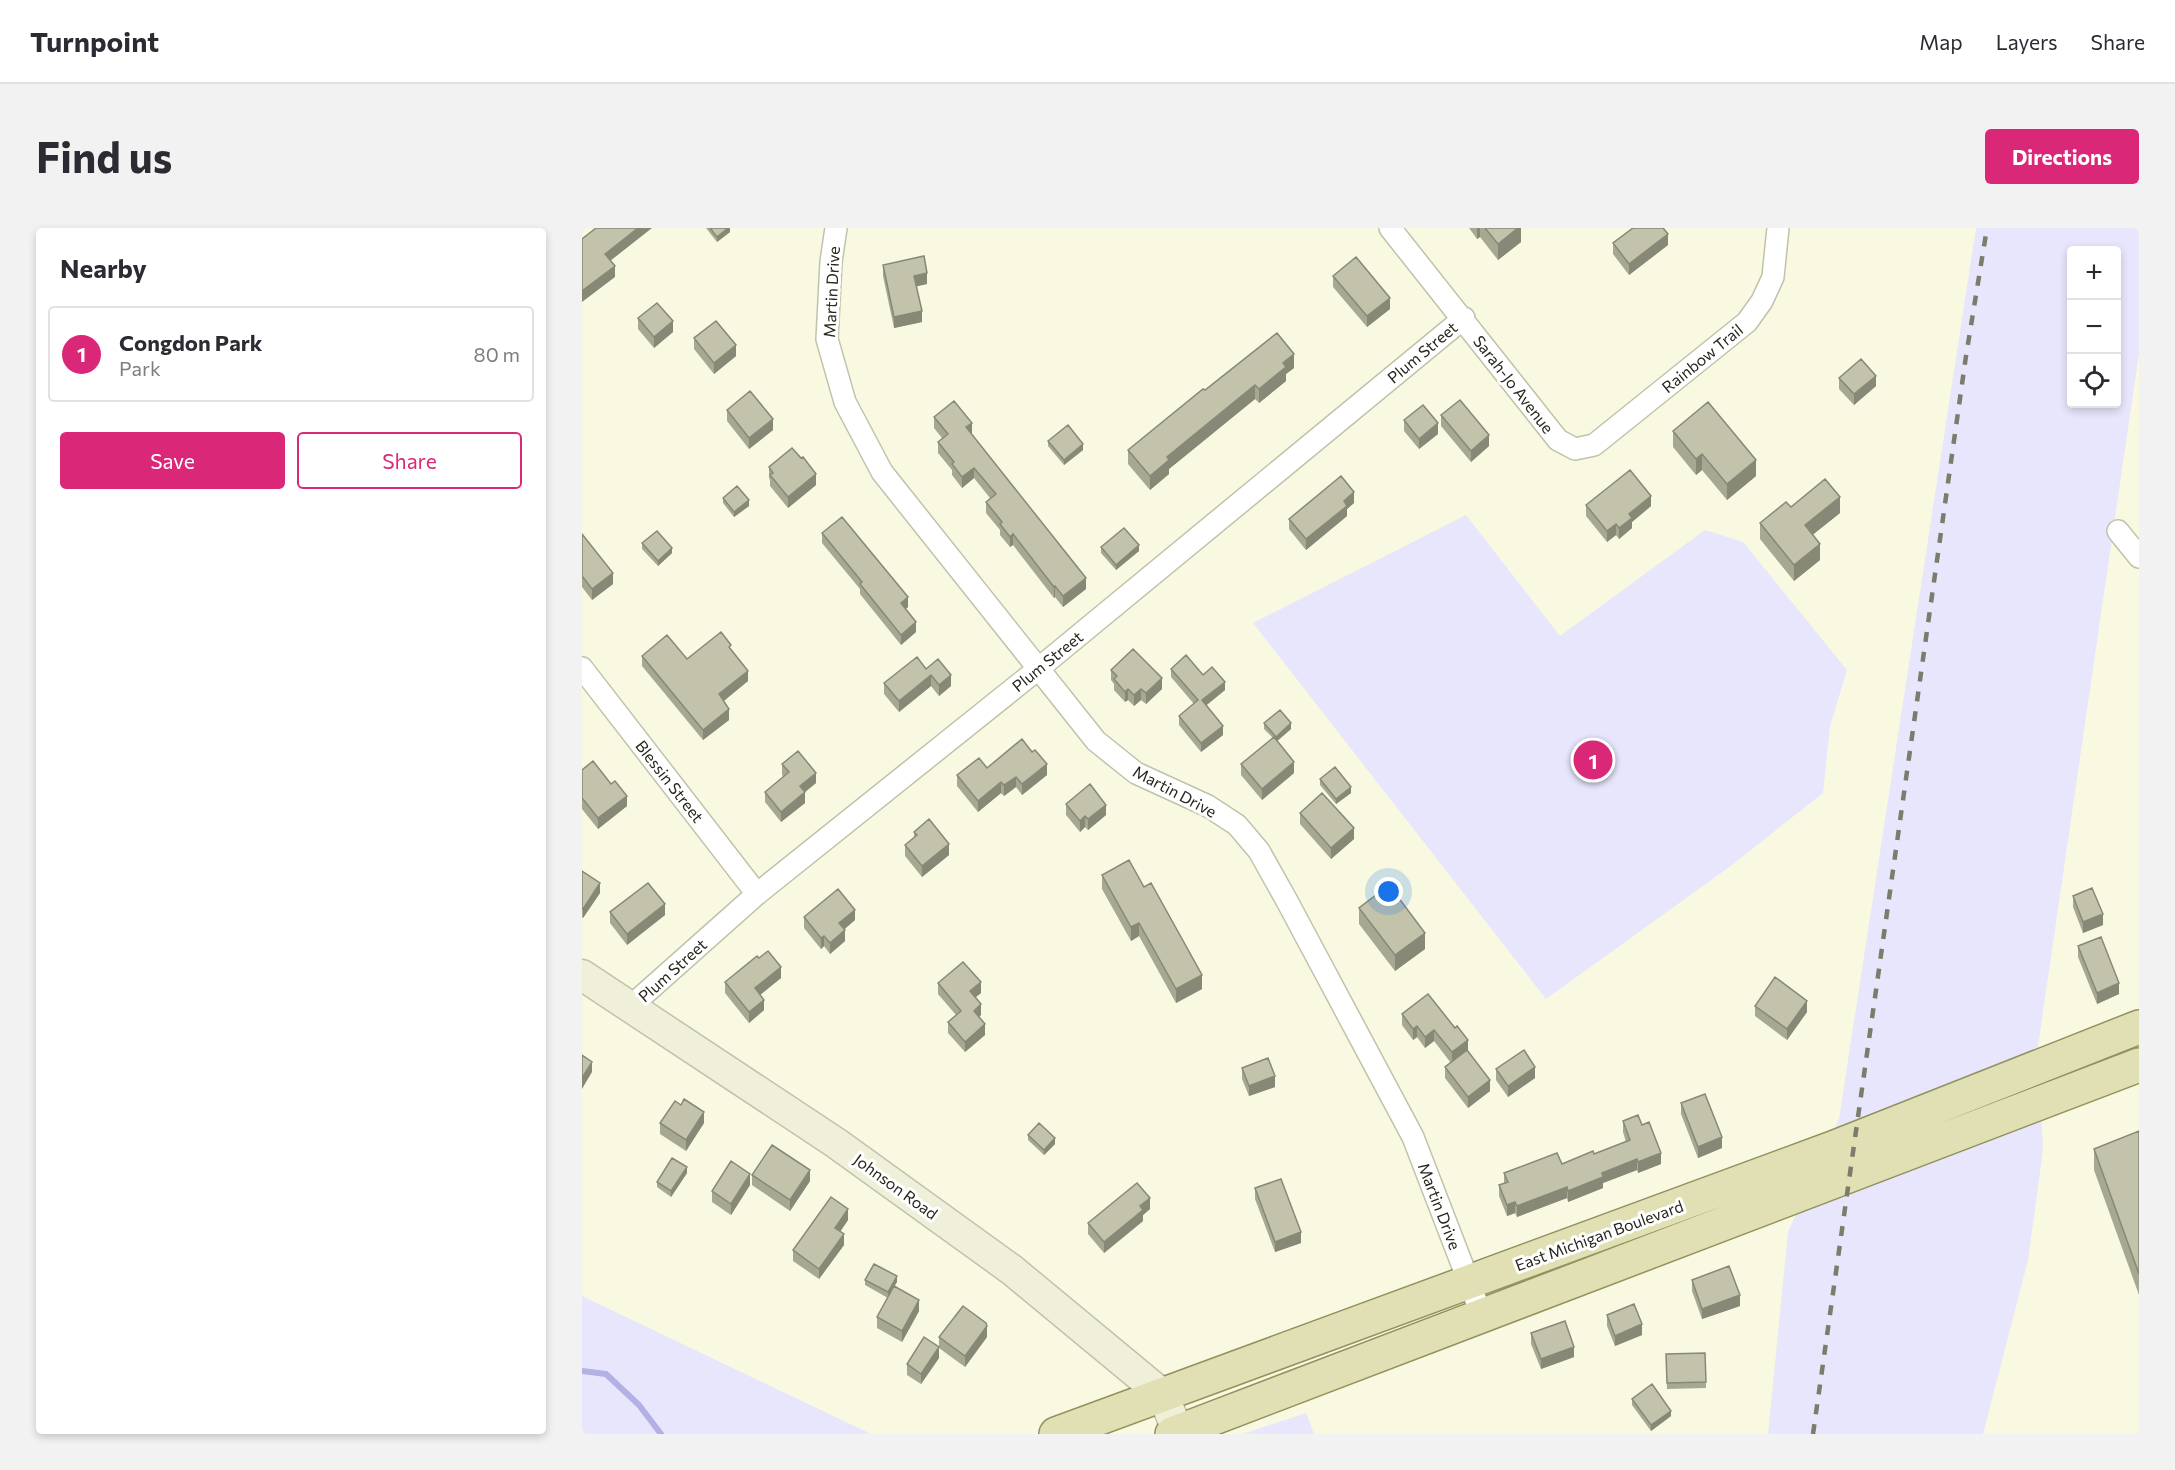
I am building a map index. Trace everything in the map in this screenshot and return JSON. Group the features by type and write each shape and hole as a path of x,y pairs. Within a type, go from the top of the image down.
{"main road":[{"name":"Johnson Road","path":"582,975 836,1143 1002,1263 1163,1395 1175,1433"},
{"name":"East Michigan Boulevard","path":"1056,1434 1830,1149 2139,1027"},
{"name":"East Michigan Boulevard","path":"1175,1433 1816,1186 2139,1065"}],"street":[{"name":"Martin Drive","path":"836,228 831,262 827,339 845,402 882,472 1096,741 1136,773 1208,806 1237,825 1259,851 1413,1137 1482,1316"},
{"name":"Sarah-Jo Avenue","path":"1390,228 1464,318 1558,440 1575,449"},
{"name":"Rainbow Trail","path":"1575,449 1594,445 1747,322 1762,302 1773,277 1778,228"},
{"name":"Plum Street","path":"632,1006 757,894 1038,669 1464,318"},
{"path":"2118,531 2139,557"},
{"name":"Blessin Street","path":"582,668 757,894"}],"shaded area":[{"path":"1976,228 2139,228 2139,353 2038,1046 2043,1150 2028,1260 1983,1434 1768,1434 1788,1232 1839,1119"},
{"path":"1466,515 1560,636 1705,530 1743,542 1847,670 1830,726 1823,793 1732,865 1546,999 1253,623"},
{"path":"582,1296 871,1434 582,1434"},
{"path":"1306,1413 1314,1434 1243,1434"}],"building":[{"path":"596,228 638,228 605,254 615,266 582,291 582,239"},
{"path":"710,228 728,228 717,237"},
{"path":"1485,228 1518,228 1498,244"},
{"path":"1633,228 1663,228 1668,234 1629,264 1613,243"},
{"path":"924,256 927,273 914,276 922,311 894,317 883,265"},
{"path":"1356,257 1390,298 1367,316 1333,276"},
{"path":"657,303 673,321 654,337 638,318"},
{"path":"716,321 736,345 714,363 694,338"},
{"path":"1277,333 1294,354 1283,363 1286,367 1259,389 1255,385 1167,457 1169,460 1150,476 1128,450"},
{"path":"1861,359 1876,376 1854,394 1839,378"},
{"path":"750,391 773,419 749,438 727,410"},
{"path":"1460,400 1489,435 1471,451 1441,415"},
{"path":"954,401 972,423 966,427 1086,578 1063,596 1013,534 1010,537 1000,524 1002,522 986,502 996,494 974,468 962,477 952,464 954,462 938,442 948,434 934,417"},
{"path":"1708,402 1756,460 1727,484 1702,454 1696,459 1673,431"},
{"path":"1423,405 1438,423 1419,439 1404,420"},
{"path":"1068,425 1083,444 1064,460 1048,441"},
{"path":"792,448 801,458 803,457 816,474 788,497 770,475 773,473 769,467"},
{"path":"1630,470 1651,496 1629,514 1632,518 1619,528 1616,524 1607,531 1586,505"},
{"path":"1341,476 1354,492 1344,501 1347,506 1306,539 1289,519"},
{"path":"1825,479 1840,497 1805,525 1820,544 1794,565 1760,523 1786,502 1791,507"},
{"path":"737,486 749,500 734,512 723,498"},
{"path":"842,517 908,597 901,603 916,622 901,635 822,533"},
{"path":"1124,528 1139,545 1116,565 1101,547"},
{"path":"657,531 672,548 658,561 642,543"},
{"path":"582,534 613,573 592,589 582,576"},
{"path":"721,632 731,645 729,647 748,671 719,694 729,709 703,730 642,656 667,635 687,659"},
{"path":"1133,649 1162,678 1146,693 1141,689 1134,695 1128,689 1125,692 1114,679 1117,676 1111,670"},
{"path":"1186,655 1203,675 1212,667 1225,682 1202,700 1223,726 1201,743 1179,716 1198,700 1171,669"},
{"path":"917,657 926,669 938,659 951,675 939,685 931,675 899,701 884,683"},
{"path":"1280,710 1291,723 1276,737 1264,723"},
{"path":"1274,737 1294,762 1262,789 1241,764"},
{"path":"1022,739 1032,752 1035,750 1047,764 1022,784 1016,777 1004,785 1001,782 978,801 957,775 979,758 987,768"},
{"path":"798,751 816,773 800,786 805,792 781,812 765,792 789,772 782,764"},
{"path":"593,761 611,784 615,781 627,796 598,818 582,798 582,770"},
{"path":"1335,767 1351,787 1336,799 1320,779"},
{"path":"1090,784 1106,805 1088,819 1085,816 1080,821 1066,804"},
{"path":"1322,793 1354,828 1331,848 1300,813"},
{"path":"929,819 949,844 922,866 905,845 917,835 914,832"},
{"path":"1129,860 1144,887 1151,883 1202,975 1176,989 1139,923 1131,927 1102,875"},
{"path":"582,871 600,883 583,909 582,908"},
{"path":"648,883 665,904 627,934 610,912"},
{"path":"1389,885 1425,933 1395,955 1359,908"},
{"path":"2092,888 2103,914 2083,922 2073,896"},
{"path":"838,889 855,910 839,923 845,930 830,943 824,936 821,938 804,917"},
{"path":"2101,937 2119,983 2097,993 2078,946"},
{"path":"768,951 781,967 755,988 764,1000 749,1012 725,982 757,956 759,958"},
{"path":"963,962 981,982 970,991 981,1004 974,1011 985,1024 965,1042 948,1022 961,1011 938,983"},
{"path":"1775,977 1807,1001 1787,1029 1755,1006"},
{"path":"1428,994 1455,1028 1457,1026 1468,1040 1452,1052 1434,1030 1425,1037 1417,1026 1413,1029 1402,1014"},
{"path":"1467,1050 1490,1080 1468,1097 1445,1067"},
{"path":"1524,1050 1535,1067 1508,1086 1496,1069"},
{"path":"582,1055 592,1062 582,1078"},
{"path":"1268,1058 1275,1076 1249,1086 1242,1068"},
{"path":"1705,1094 1722,1137 1698,1147 1681,1103"},
{"path":"684,1099 704,1112 686,1140 660,1123 675,1101 681,1105"},
{"path":"1638,1115 1642,1125 1649,1122 1661,1153 1638,1162 1637,1159 1602,1173 1603,1177 1568,1191 1567,1187 1517,1206 1515,1202 1507,1205 1499,1185 1508,1182 1504,1173 1557,1153 1562,1164 1593,1151 1594,1154 1630,1140 1623,1121"},
{"path":"1039,1123 1055,1138 1044,1150 1028,1135"},
{"path":"2139,1131 2139,1274 2094,1149"},
{"path":"772,1145 810,1170 790,1200 752,1175"},
{"path":"672,1158 687,1167 671,1191 657,1182"},
{"path":"731,1161 750,1174 731,1204 712,1191"},
{"path":"1281,1179 1301,1232 1275,1242 1255,1188"},
{"path":"1137,1183 1150,1198 1140,1206 1143,1210 1104,1242 1088,1223"},
{"path":"831,1197 848,1209 835,1228 844,1234 819,1269 793,1250"},
{"path":"874,1264 897,1276 888,1292 865,1280"},
{"path":"1729,1266 1740,1295 1702,1309 1692,1280"},
{"path":"894,1286 919,1300 902,1331 877,1317"},
{"path":"1634,1304 1642,1324 1615,1336 1607,1315"},
{"path":"963,1306 987,1326 965,1356 939,1337"},
{"path":"1565,1321 1574,1347 1541,1359 1531,1333"},
{"path":"924,1337 939,1347 921,1374 907,1364"},
{"path":"1705,1353 1706,1382 1667,1383 1666,1354"},
{"path":"1652,1384 1671,1411 1651,1425 1632,1399"}],"waterway":[{"path":"582,1371 606,1374 639,1405 661,1434"}],"railway":[{"path":"1813,1434 1966,356 1987,228"}],"place":[{"name":"Congdon Park","path":"1593,760"}]}
